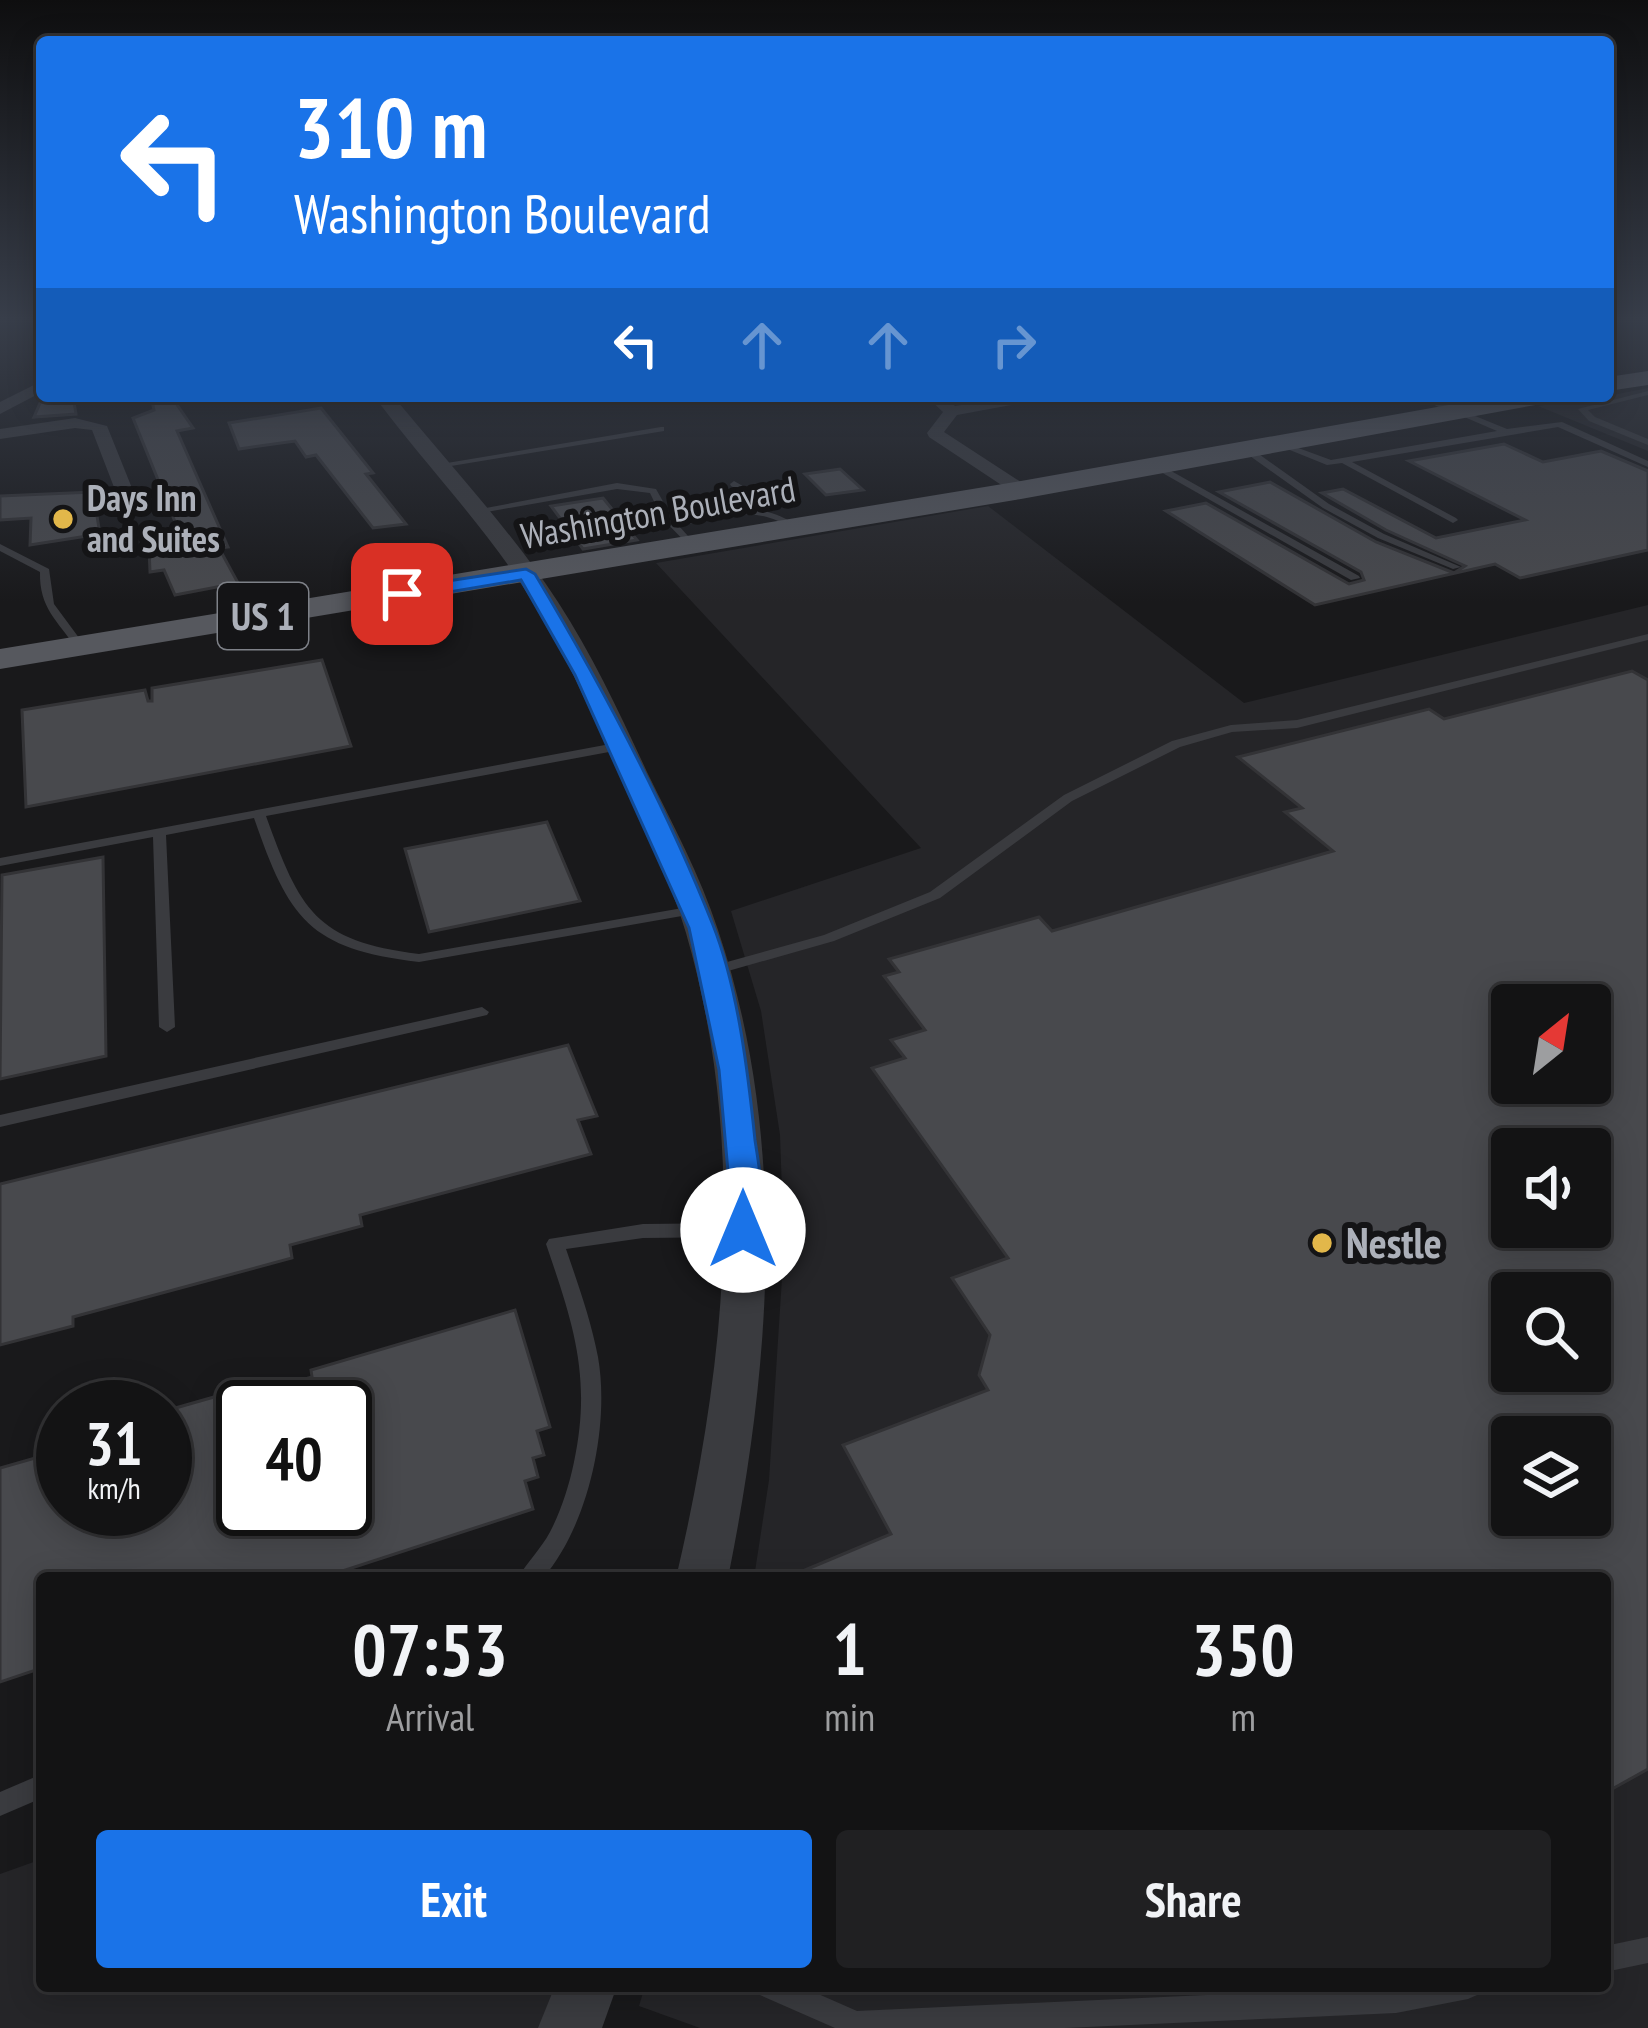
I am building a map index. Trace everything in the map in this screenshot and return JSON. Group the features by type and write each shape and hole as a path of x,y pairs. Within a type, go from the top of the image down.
{"main road":[{"name":"Washington Boulevard","path":"0,659 526,574 682,535 794,529 1449,413"}],"street":[{"path":"397,413 526,574 564,634 621,746 694,910 713,970 734,1070 745,1183 732,1420 702,1572"},
{"path":"951,413 935,433 1021,490"},
{"path":"0,434 75,424 99,426 131,508"},
{"path":"570,2028 584,1992"}],"lane":[{"path":"1462,413 1506,432"},
{"path":"1586,413 1648,442"},
{"path":"1277,443 1330,463 1558,424 1648,464"},
{"path":"439,465 661,429"},
{"path":"1246,449 1326,506 1381,536 1456,567"},
{"path":"1344,460 1453,520"},
{"path":"1155,465 1355,578"},
{"path":"734,484 749,493 742,511"},
{"path":"475,511 617,486 653,491 682,535 742,511 784,518 794,529"},
{"path":"0,547 45,571 42,594 80,646"},
{"path":"713,970 829,938 935,895 970,873 1033,820 1160,750 1231,729 1297,724 1648,637"},
{"path":"0,862 621,746"},
{"path":"259,814 284,887 307,916 352,948 419,958 694,910"},
{"path":"159,832 167,1027"},
{"path":"0,1121 482,1012"},
{"path":"534,1572 562,1536 578,1479 592,1397 581,1324 555,1244 644,1231 743,1230"},
{"path":"0,1804 36,1789"},
{"path":"1611,1958 1648,1950"},
{"path":"784,1992 857,2024 1396,2000 1437,1992"}],"shaded area":[{"path":"1554,413 1648,413 1648,451"},
{"name":"Nestle","path":"988,506 1244,703 1648,605 1648,2028 700,2028 639,2006 643,1992 1611,1992 1611,1572 755,1572 769,1480 784,1247 780,1135 761,1011 731,911 921,848 656,563"},
{"path":"36,1861 36,1992 574,1992 563,2028 0,2028 0,1874"}],"building":[{"path":"36,413 76,414 34,417"},
{"path":"147,413 182,413 193,428 177,431 228,547 219,548 238,583 175,595 164,570 150,572 149,548 184,544 133,418"},
{"path":"325,413 406,524 373,528 316,455 306,457 295,441 239,449 229,423"},
{"path":"1504,444 1543,462 1601,451 1648,471 1648,550 1520,578 1495,564 1315,605 1166,511 1206,503 1349,584 1364,580 1361,572 1219,492 1270,482 1376,542 1454,573 1465,566 1386,530 1322,493 1343,489 1436,538 1525,520 1409,461"},
{"path":"840,469 863,490 826,495 805,474"},
{"name":"Days Inn and Suites","path":"93,492 100,534 30,545 31,518 0,520 0,496"},
{"path":"603,498 637,540 583,549 551,506"},
{"path":"322,660 351,746 26,807 22,710 145,690 152,701 152,688"},
{"name":"Nestle","path":"1632,671 1648,680 1648,1769 1611,1790 1611,1572 800,1572 891,1534 843,1445 988,1390 979,1375 990,1335 952,1278 1008,1258 872,1068 905,1058 891,1040 925,1030 884,976 899,972 889,959 1039,917 1052,931 1333,851 1285,812 1302,808 1238,757 1429,709 1444,719"},
{"path":"547,822 580,901 429,932 405,849"},
{"path":"103,857 106,1056 0,1079 2,875"},
{"path":"568,1045 597,1116 578,1120 591,1154 360,1215 362,1226 290,1245 292,1258 73,1317 73,1326 0,1345 0,1184"},
{"path":"515,1310 550,1427 537,1431 544,1455 533,1458 538,1477 525,1481 533,1509 339,1572 36,1572 36,1670 0,1682 0,1468 36,1458 36,1536 192,1536 192,1403 216,1396 216,1536 372,1536 372,1380 302,1380 312,1377 311,1370"}],"place":[{"name":"Days Inn and Suites","path":"63,519"},
{"name":"Nestle","path":"1322,1243"}],"route":[{"path":"402,594 526,574 586,675 701,928 720,995 734,1070 745,1183 743,1230"}]}
